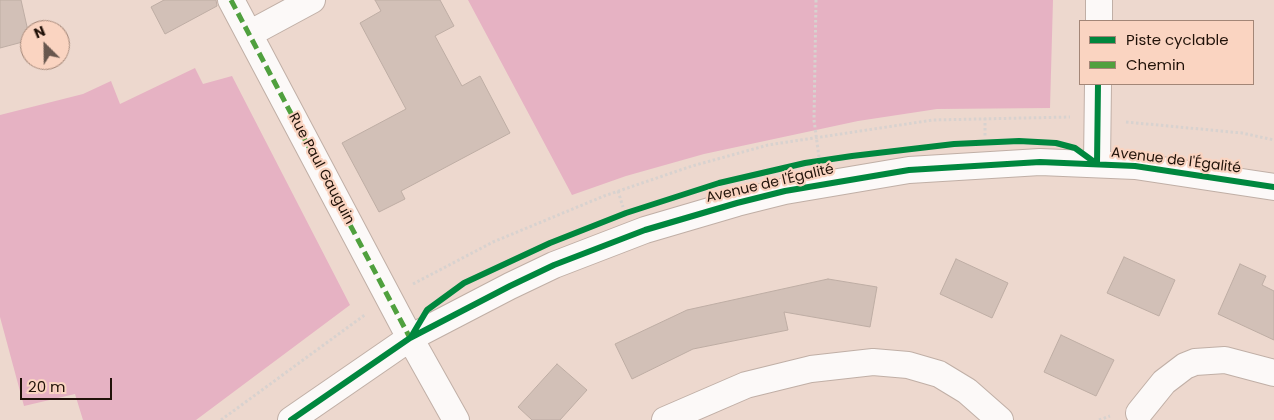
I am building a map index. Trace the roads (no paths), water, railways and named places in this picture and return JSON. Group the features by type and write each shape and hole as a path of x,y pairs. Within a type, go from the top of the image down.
{"street":[{"name":"Rue Paul Gauguin","path":"231,0 410,338 456,420"},
{"path":"249,34 312,0"},
{"path":"1098,20 1099,0"},
{"path":"1097,164 1098,85"},
{"name":"Avenue de l'Égalité","path":"291,420 410,338 554,265 645,230 737,203 785,192 909,170 1031,162 1097,164 1176,171 1274,187"},
{"path":"1139,413 1164,382 1185,366 1195,362 1225,360 1274,373"},
{"path":"665,420 746,385 811,369 873,362 908,365 938,374 967,391 1000,420"}]}
